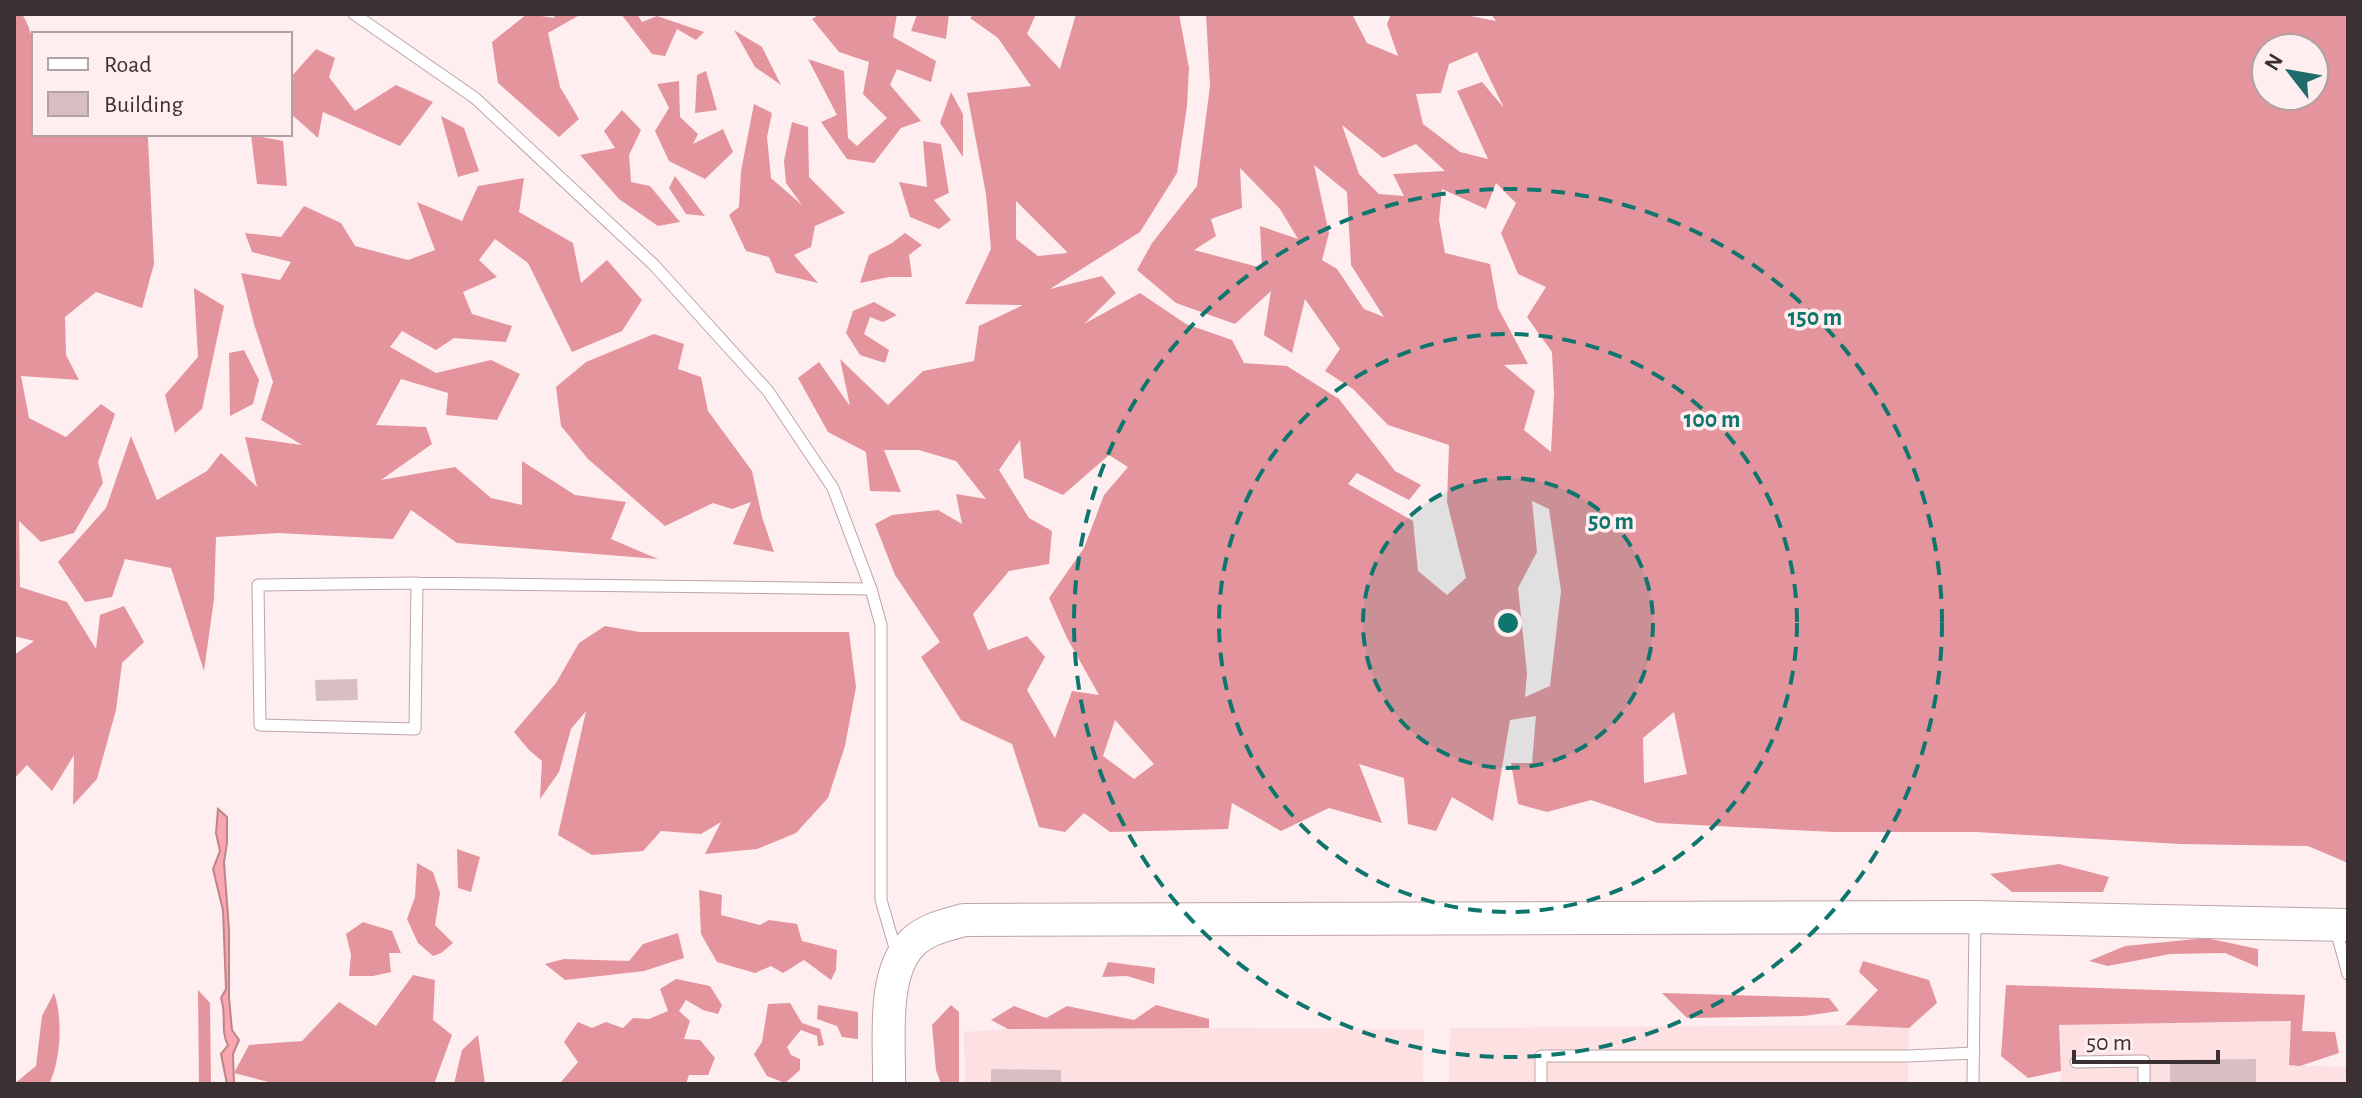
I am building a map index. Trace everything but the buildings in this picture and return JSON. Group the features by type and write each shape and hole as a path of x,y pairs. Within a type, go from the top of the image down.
{"street":[{"path":"889,1084 890,994 899,963 912,943 933,929 964,920 1975,917 2342,925"}],"lane":[{"path":"354,14 475,98 654,265 768,391 833,488 871,589 881,625 881,900 899,963"},
{"path":"417,583 415,729 260,725 258,585 417,583 871,589"},
{"path":"1973,1084 1975,917"},
{"path":"2342,925 2348,974"},
{"path":"1541,1084 1541,1056 1908,1056 1974,1053"},
{"path":"2076,1062 2144,1061 2144,1084"}],"shaded area":[{"path":"14,14 22,14 32,40 32,136 147,136 148,139 154,264 142,308 96,292 65,317 66,355 79,380 21,376 29,418 66,437 101,404 115,414 98,462 103,483 74,533 41,542 19,521 20,587 67,602 96,649 100,615 124,606 144,642 122,663 116,710 97,779 73,805 74,755 52,791 27,765 14,779 14,655 34,641 14,636"},
{"path":"527,14 555,18 553,14 578,16 548,33 560,87 579,119 559,137 498,83 492,42"},
{"path":"621,14 637,14 642,22 657,16 704,32 696,40 677,29 665,56 652,54"},
{"path":"820,14 897,14 893,37 936,61 931,82 897,69 890,85 921,121 901,128 874,163 847,159 821,122 837,115 808,59 844,71 848,138 857,146 887,118 863,94 869,62 839,52 812,19"},
{"path":"917,14 949,14 946,39 911,31"},
{"path":"974,14 1036,14 1027,34 1060,69 1076,14 1179,14 1189,68 1177,173 1140,232 1050,289 1102,276 1116,293 1084,324 1140,293 1186,324 1232,340 1244,363 1287,366 1339,399 1395,471 1421,485 1409,500 1357,473 1348,484 1413,521 1418,571 1447,595 1466,578 1447,502 1449,445 1388,425 1353,389 1325,371 1340,349 1305,299 1292,353 1264,335 1271,291 1235,324 1176,303 1137,270 1152,243 1197,186 1210,86 1206,14 1352,14 1367,43 1398,56 1387,24 1391,14 1461,14 1496,21 1491,14 2348,14 2348,863 2308,846 2180,844 1976,832 1834,832 1658,823 1591,800 1547,812 1518,804 1511,763 1532,763 1536,716 1510,720 1493,821 1452,797 1436,831 1408,824 1404,778 1359,764 1382,823 1329,808 1281,831 1232,803 1228,829 1110,832 1084,813 1065,832 1039,827 1012,744 961,720 921,657 940,642 895,575 875,524 892,515 938,510 962,524 956,494 986,499 956,461 919,450 884,450 901,492 870,491 866,452 828,432 798,378 819,362 850,406 840,359 888,405 923,371 974,361 979,326 1023,305 965,304 991,249 986,194 967,93 1031,86 998,38 970,18","holes":["1477,52 1504,108 1482,82 1457,91 1488,159 1460,152 1423,124 1416,94 1441,93 1449,64","1342,125 1383,158 1416,144 1445,171 1393,174 1404,196 1379,194 1359,174","1314,165 1347,192 1351,265 1384,317 1364,309 1337,269 1322,260 1329,233","1240,168 1280,209 1298,239 1260,226 1262,268 1194,250 1216,236 1211,219 1242,208","1496,183 1516,203 1501,233 1518,274 1546,287 1527,317 1552,352 1554,393 1551,452 1524,430 1535,391 1504,365 1528,364 1498,308 1490,264 1445,253 1439,220 1442,189 1486,209","1016,201 1067,253 1038,256 1016,239","1020,440 1024,478 1063,495 1109,455 1128,467 1104,495 1084,548 1049,598 1099,695 1072,691 1055,738 1027,690 1045,657 1027,636 988,650 973,614 1009,571 1049,564 1052,531 1029,518 999,470","1532,501 1549,509 1561,591 1550,686 1525,697 1527,673 1518,588 1537,552","1674,712 1687,774 1644,783 1643,738","1115,720 1154,764 1134,779 1103,756"]},
{"path":"734,30 762,47 781,85 755,67"},
{"path":"316,49 335,58 329,77 355,111 396,85 433,102 400,146 323,112 318,138 292,115 292,76"},
{"path":"706,71 717,110 695,113 697,75"},
{"path":"679,81 680,117 698,134 693,144 723,129 733,152 705,179 669,161 655,131 669,108 657,84"},
{"path":"951,92 963,114 963,157 940,123"},
{"path":"754,104 772,113 767,137 771,178 802,205 786,183 784,161 792,122 808,127 809,177 845,213 815,226 811,247 794,255 818,283 776,273 769,257 746,251 729,215 739,207 741,171"},
{"path":"622,110 641,130 629,155 631,182 650,186 680,222 658,226 619,199 580,155 615,148 604,131"},
{"path":"441,116 464,128 479,171 458,177"},
{"path":"251,136 283,141 287,186 257,184"},
{"path":"923,141 941,144 949,193 934,200 951,220 939,229 910,217 899,182 927,187"},
{"path":"675,176 705,216 686,214 669,188"},
{"path":"524,178 519,212 573,243 581,283 607,260 642,300 622,331 572,352 528,263 495,239 479,260 497,277 463,292 472,314 512,326 506,342 454,338 436,350 402,331 390,347 436,373 491,360 520,374 497,420 446,415 448,393 401,379 376,425 426,427 432,444 381,480 455,467 491,498 522,505 522,461 575,495 626,502 611,539 658,559 457,543 411,510 393,539 278,533 216,537 214,599 204,671 171,568 125,559 112,597 85,602 58,562 106,508 131,436 157,500 207,471 221,453 257,487 245,437 302,445 261,420 273,382 241,273 280,280 291,262 252,252 245,233 281,237 304,206 341,223 355,246 408,260 435,250 417,202 462,221 478,186"},
{"path":"905,233 922,245 909,255 912,277 889,277 860,283 869,255"},
{"path":"194,288 224,306 202,409 175,433 165,395 198,357"},
{"path":"874,302 897,315 883,322 870,317 864,334 889,350 885,363 860,355 846,333 853,311"},
{"path":"654,334 684,344 678,369 701,377 708,411 752,471 762,517 774,552 733,544 751,502 732,509 713,503 665,526 588,459 561,426 556,387 586,362"},
{"path":"244,350 259,380 253,404 230,416 229,353"},
{"path":"605,626 639,632 849,632 856,687 845,746 828,798 796,833 757,849 705,854 721,822 701,834 661,831 643,851 592,855 558,835 586,711 571,729 559,772 540,799 542,761 514,732 556,683 579,643"},
{"path":"218,809 227,817 224,862 229,930 229,998 232,1030 239,1040 233,1054 234,1084 227,1084 221,1054 228,1045 221,998 226,989 223,910 213,869 220,851 216,833"},
{"path":"457,849 480,857 471,892 458,888"},
{"path":"417,863 433,872 440,893 435,925 453,943 433,956 418,943 407,919 415,897"},
{"path":"2059,864 2109,877 2103,892 2012,892 1990,874"},
{"path":"699,890 722,895 721,915 760,925 769,920 797,924 802,941 837,950 836,970 831,980 804,960 783,973 771,966 755,973 717,962 701,934"},
{"path":"363,922 392,931 401,953 389,953 391,972 349,976 351,955 346,934"},
{"path":"678,933 684,958 644,971 565,980 545,964 564,959 629,961 643,944"},
{"path":"2206,938 2258,949 2258,967 2225,953 2170,954 2108,966 2089,961 2125,946"},
{"path":"1863,961 1929,980 1937,1003 1909,1028 1845,1025 1878,990 1859,972"},
{"path":"1108,962 1155,968 1154,984 1127,976 1102,977"},
{"path":"413,975 435,980 433,1020 452,1035 434,1084 276,1084 234,1073 249,1045 302,1041 339,1002 376,1026"},
{"path":"676,979 710,986 722,1005 718,1014 686,1000 679,1011 690,1021 684,1039 700,1040 715,1058 708,1075 689,1075 686,1084 561,1082 578,1062 564,1042 578,1022 592,1028 606,1022 623,1028 633,1018 649,1019 668,1011 660,989"},
{"path":"2006,985 2305,995 2302,1031 2335,1032 2339,1053 2300,1066 2289,1065 2291,1021 2059,1025 2061,1071 2028,1078 2001,1056"},
{"path":"198,990 210,1003 211,1084 199,1084"},
{"path":"54,993 59,1014 59,1039 49,1084 14,1084 36,1066 42,1016"},
{"path":"1662,993 1829,998 1839,1011 1804,1016 1687,1018"},
{"path":"790,1003 802,1023 820,1029 824,1045 818,1046 817,1036 801,1030 787,1047 791,1055 800,1059 800,1070 785,1083 767,1076 754,1054 762,1042 768,1004"},
{"path":"818,1005 858,1012 858,1039 842,1037 837,1026 817,1019"},
{"path":"951,1005 959,1012 959,1084 941,1084 936,1070 932,1025"},
{"path":"1156,1005 1209,1019 1209,1028 1008,1029 991,1020 1014,1006 1046,1018 1067,1006 1134,1020"},
{"path":"2292,1021 2289,1065 2348,1067 2348,1084 2061,1084 2059,1025"},
{"path":"1845,1025 1909,1028 1908,1084 1449,1084 1450,1028"},
{"path":"1209,1028 1424,1029 1423,1084 965,1084 964,1032"},
{"path":"478,1035 485,1084 454,1084 462,1050"}]}
